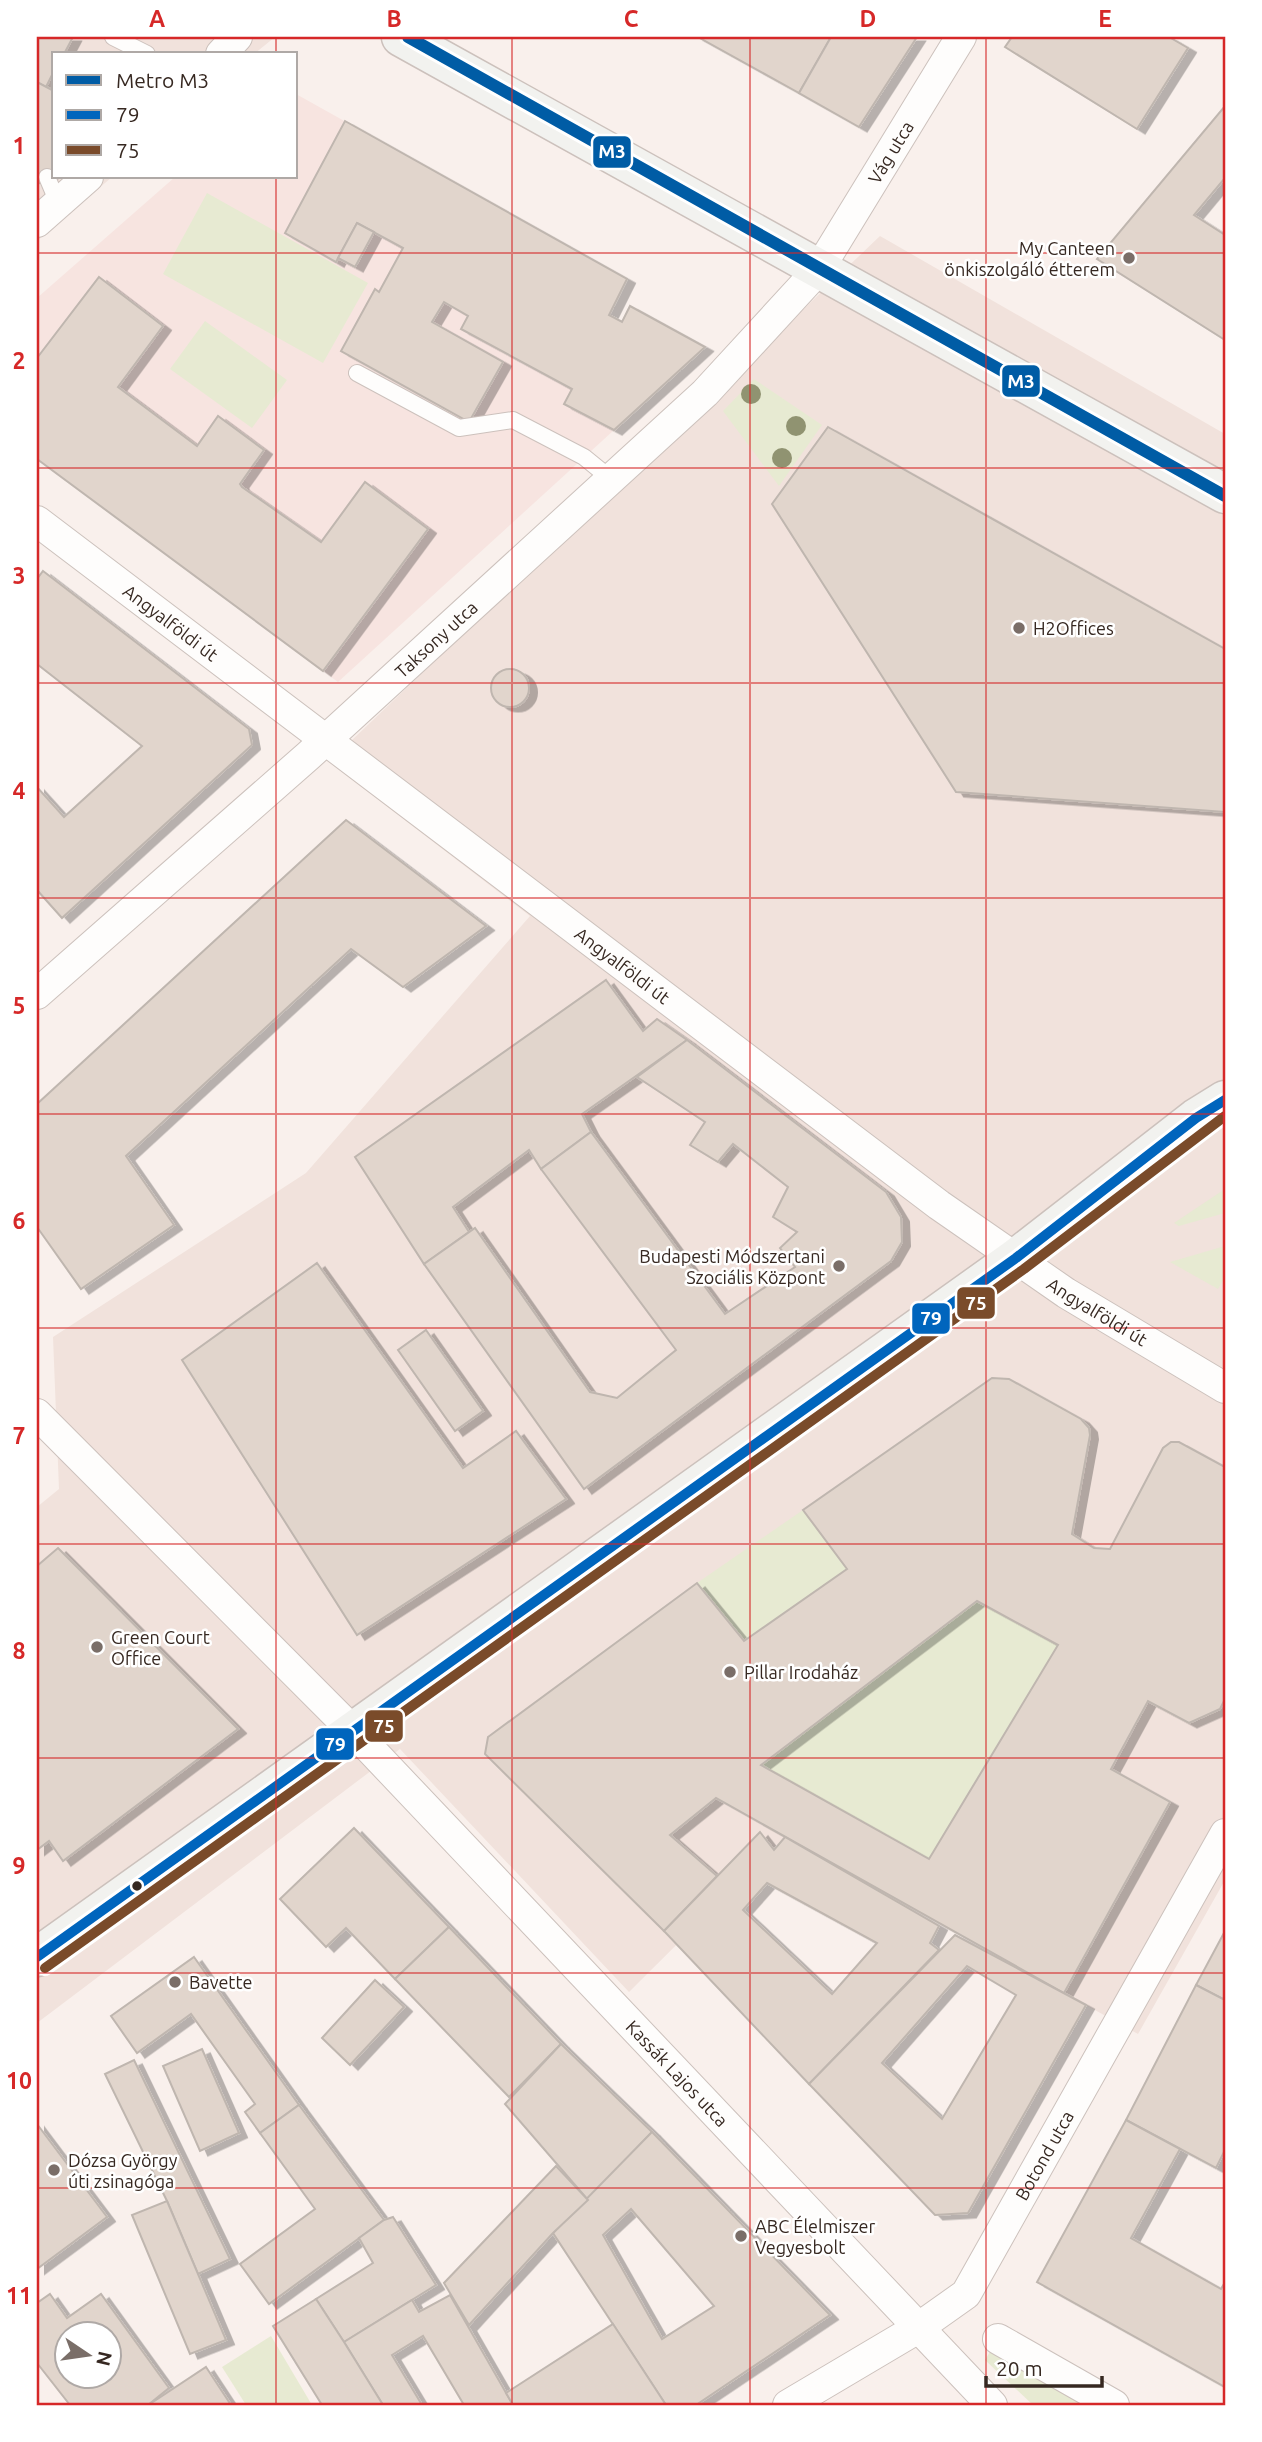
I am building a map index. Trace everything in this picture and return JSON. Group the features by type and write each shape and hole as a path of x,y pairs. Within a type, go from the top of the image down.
{"main road":[{"path":"401,37 1225,494"},
{"path":"37,1957 1016,1258 1196,1118 1225,1100"}],"street":[{"path":"223,52 237,37"},
{"name":"Vág utca","path":"819,269 961,37"},
{"path":"47,201 86,178"},
{"name":"Taksony utca","path":"37,995 326,740 705,393 819,269"},
{"name":"Angyalföldi út","path":"37,521 928,1196 1066,1293 1225,1388"},
{"name":"Kassák Lajos utca","path":"37,1414 353,1731 992,2405"},
{"name":"Botond utca","path":"788,2405 918,2328 967,2294 1225,1834"},
{"path":"998,2339 1114,2405"}],"lane":[{"path":"113,37 143,52"},
{"path":"357,373 459,428 513,420 584,457 611,479"}],"shaded area":[{"path":"37,37 275,37 256,52 52,52 52,178 111,178 37,241"},
{"path":"298,95 627,279 610,315 622,321 630,306 705,347 338,682 37,459 37,298 174,178 298,178"},
{"path":"880,236 1225,434 1225,1880 1138,2034 785,1837 629,1992 400,1749 37,2023 37,1507 59,1489 53,1337 306,1173 530,916 329,762"}],"green space":[{"path":"207,193 368,283 323,363 163,274"},
{"path":"205,321 287,380 252,428 170,369"},
{"path":"754,379 822,425 779,486 723,411"},
{"path":"1225,1189 1225,1213 1179,1226 1174,1223"},
{"path":"1225,1246 1225,1277 1218,1289 1170,1262"},
{"path":"803,1510 847,1569 744,1641 697,1583"},
{"path":"977,1601 1058,1645 929,1859 761,1765"},
{"path":"271,2336 312,2405 246,2405 222,2367"},
{"path":"998,2339 1114,2405 1033,2405 985,2360"}],"building":[{"path":"37,37 73,37 65,52 52,52 52,75 46,87 37,82"},
{"path":"698,37 831,37 799,93"},
{"path":"831,37 917,37 859,127 799,93"},
{"path":"1012,37 1169,37 1188,48 1137,129 1005,47"},
{"path":"37,82 52,90 52,172 37,185"},
{"path":"1225,106 1225,178 1194,215 1225,235 1225,340 1097,259"},
{"path":"345,121 627,279 609,315 622,322 630,306 705,347 614,430 564,404 572,389 461,329 468,316 444,302 432,322 503,362 469,422 341,351 375,289 379,292 403,248 357,223 336,262 285,233"},
{"path":"357,223 374,232 355,267 338,258"},
{"path":"99,277 163,326 118,387 197,446 218,416 264,450 240,484 242,487 321,542 365,482 428,529 323,671 37,459 37,358"},
{"name":"H2Offices","path":"828,427 1225,649 1225,812 956,792 772,504"},
{"path":"43,571 249,729 252,745 62,918 37,890 37,787 64,817 142,746 37,664 37,579"},
{"path":"510,669 523,675 529,688 523,701 510,707 497,701 491,688 497,675"},
{"path":"346,820 486,926 403,987 351,949 126,1156 174,1225 81,1289 37,1227 37,1104"},
{"path":"606,980 643,1031 657,1019 687,1040 582,1114 591,1132 541,1169 529,1150 453,1207 469,1232 424,1264 355,1157"},
{"name":"Budapesti Módszertani Szociális Központ","path":"687,1040 886,1192 901,1217 902,1242 891,1261 584,1489 424,1264 475,1228 590,1392 617,1398 676,1350 541,1169 591,1132 725,1314 795,1267 780,1248 797,1232 773,1217 788,1187 733,1144 718,1162 690,1145 705,1122 637,1077"},
{"path":"317,1263 463,1468 516,1431 566,1499 357,1635 182,1360"},
{"path":"426,1330 483,1411 455,1431 398,1350"},
{"name":"Pillar Irodaház","path":"992,1378 1009,1379 1081,1419 1089,1428 1072,1534 1094,1548 1110,1549 1163,1448 1171,1442 1179,1442 1225,1467 1225,1699 1220,1709 1189,1723 1148,1701 1111,1769 1170,1802 1064,1993 716,1798 670,1835 717,1876 664,1931 485,1754 488,1737 697,1583 744,1641 847,1569 803,1510","holes":["977,1601 1058,1645 929,1859 761,1765"]},
{"name":"Green Court Office","path":"58,1548 238,1729 63,1861 49,1841 37,1850 37,1566"},
{"path":"354,1828 449,1927 395,1979 346,1928 326,1947 280,1899"},
{"path":"760,1832 774,1850 785,1837 939,1926 930,1943 939,1950 809,2084 664,1931","holes":["767,1883 877,1943 832,1994 743,1910"]},
{"path":"449,1927 561,2044 509,2097 395,1979"},
{"path":"1225,1931 1225,2000 1196,1985"},
{"path":"955,1935 1086,2005 968,2213 935,2215 809,2084","holes":["967,1966 1016,1995 942,2119 882,2063"]},
{"path":"194,1957 299,2105 260,2133 245,2112 255,2104 191,2014 137,2053 111,2016"},
{"path":"375,1980 404,2007 350,2065 322,2038"},
{"path":"1196,1985 1225,2000 1225,2150 1216,2168 1126,2120"},
{"path":"561,2044 652,2132 588,2200 505,2104"},
{"path":"202,2049 239,2133 200,2151 163,2066"},
{"path":"134,2060 230,2259 198,2274 167,2201 105,2074"},
{"path":"299,2105 384,2220 269,2304 240,2264 315,2209 260,2133"},
{"path":"1126,2120 1180,2149 1131,2238 1221,2289 1225,2282 1225,2387 1037,2282"},
{"name":"Dózsa György úti zsinagóga","path":"37,2124 107,2217 37,2269"},
{"path":"652,2132 830,2315 696,2405 666,2405 553,2233","holes":["631,2209 714,2306 662,2339 603,2235"]},
{"path":"556,2166 588,2200 553,2233 469,2325 444,2283"},
{"path":"167,2201 226,2340 190,2354 132,2215"},
{"path":"393,2217 436,2285 344,2342 316,2299 373,2263 359,2238 384,2220"},
{"path":"50,2294 67,2318 101,2294 120,2320 52,2320 52,2382 37,2363 37,2303"},
{"path":"450,2295 513,2405 464,2405 423,2336 392,2355 422,2405 383,2405 344,2342 412,2300 419,2312"},
{"path":"316,2299 383,2405 322,2405 273,2326"},
{"path":"122,2323 169,2388 148,2405 70,2405 58,2390 122,2390"},
{"path":"613,2324 666,2405 513,2405 506,2393"},
{"path":"206,2367 231,2405 148,2405 156,2400"}],"metro line":[{"name":"M3","path":"408,37 1225,496"}],"transit line":[{"name":"79","path":"37,1957 1016,1258 1196,1118 1225,1100"},
{"name":"75","path":"45,1968 1024,1269 1225,1116"}],"place":[{"name":"My Canteen önkiszolgáló étterem","path":"1129,258"},
{"name":"H2Offices","path":"1019,628"},
{"name":"Budapesti Módszertani Szociális Központ","path":"839,1266"},
{"name":"Green Court Office","path":"97,1647"},
{"name":"Pillar Irodaház","path":"730,1672"},
{"name":"Bavette","path":"175,1982"},
{"name":"Dózsa György úti zsinagóga","path":"54,2170"},
{"name":"ABC Élelmiszer Vegyesbolt","path":"741,2236"}]}
